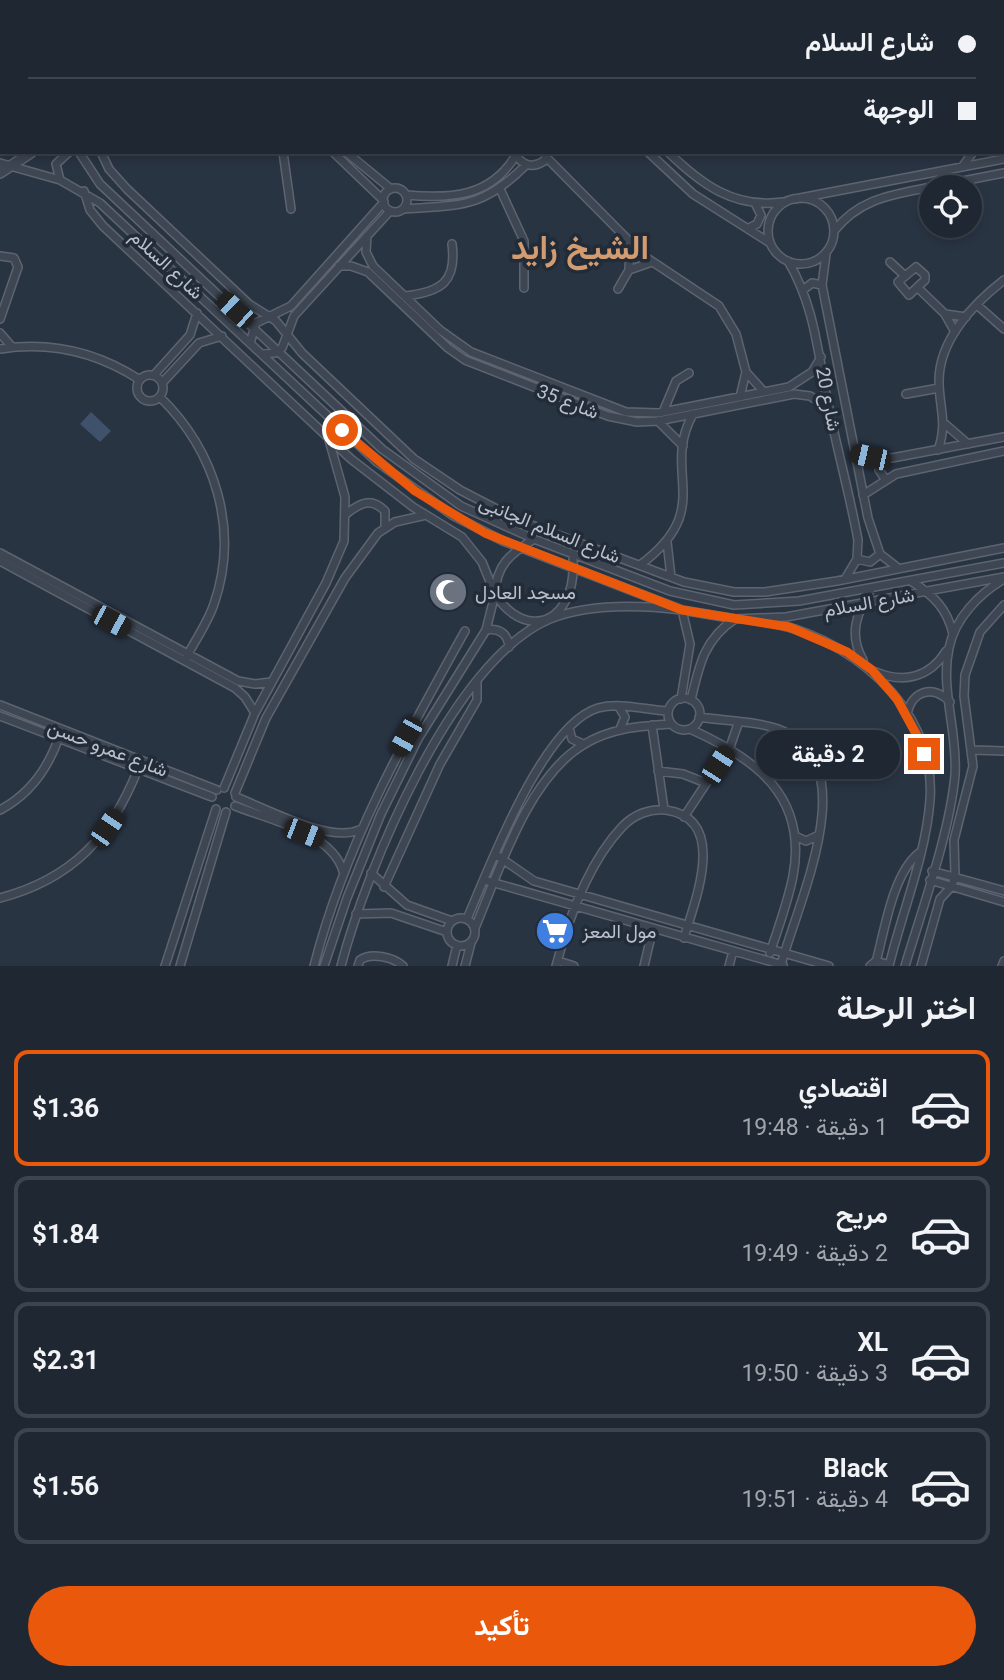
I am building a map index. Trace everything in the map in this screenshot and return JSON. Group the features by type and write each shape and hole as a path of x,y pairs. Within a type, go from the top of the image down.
{"street":[{"path":"0,173 29,154"},
{"path":"60,180 56,164 67,154"},
{"name":"شارع السلام","path":"79,154 100,184 382,449 421,480 482,518 680,594 712,602 755,606 871,589 1004,563"},
{"name":"شارع السلام الجانبى","path":"102,154 109,169 127,189 249,304 269,316 287,333 302,353 388,436 438,476 518,520 684,582 718,590 749,592 845,579 1004,548"},
{"path":"284,154 291,209"},
{"path":"335,154 390,211"},
{"path":"348,154 391,189 401,190 406,195 439,197 481,188 502,176 516,154 526,165"},
{"path":"650,154 693,194 749,228 788,261 804,264 826,254 834,231 851,212 873,200 919,190"},
{"path":"670,154 691,175 715,191 755,203 791,200 1004,159"},
{"path":"962,167 972,154"},
{"path":"261,354 278,351 285,343 293,316 390,211 468,204 500,189 526,165 536,165 547,155 630,244 652,262 719,306 736,334 746,372 764,392"},
{"name":"شارع السلام","path":"0,163 60,180 84,191 129,228 377,462 435,505 485,533 682,610 735,619 786,617 1004,578"},
{"path":"982,177 1004,173"},
{"path":"117,200 127,189"},
{"path":"250,343 253,327 291,306 391,189"},
{"path":"500,189 524,241 524,288"},
{"path":"84,191 90,210 103,226 327,436 381,483 472,547 500,603 518,617 528,620 550,619 586,611 624,607 682,610 691,644 681,699"},
{"path":"404,209 406,195"},
{"path":"771,244 771,220 791,200"},
{"path":"791,200 819,204 830,215 834,231"},
{"path":"749,228 760,220 760,211 755,203"},
{"name":"شارع 35","path":"367,236 369,260 450,338 483,358 615,410 636,414 663,412 764,392 798,383 812,372 821,357"},
{"path":"524,241 534,241"},
{"path":"405,296 422,294 451,277 452,244"},
{"path":"618,289 629,270 630,244"},
{"name":"شارع 20","path":"826,254 822,285 863,495 874,542 880,554"},
{"path":"0,256 15,258 18,267 0,319"},
{"name":"شارع 20","path":"788,261 803,290 815,324 829,408 858,540 857,559"},
{"path":"629,270 652,262"},
{"path":"890,262 904,275"},
{"name":"شارع 35","path":"339,266 351,265 368,272 448,348 475,365 618,419 658,421 794,394 810,396 829,408"},
{"path":"913,267 925,275 925,280 912,294 907,294 898,284 904,275 913,267"},
{"path":"938,450 945,424 939,388 941,363 955,332 966,317 1004,280"},
{"path":"803,290 811,283 822,285"},
{"path":"918,288 945,314 955,332"},
{"path":"419,310 422,294"},
{"path":"977,305 1004,329"},
{"path":"140,380 153,375 185,342 194,328 197,313"},
{"path":"945,314 966,317"},
{"path":"0,333 12,347"},
{"path":"160,397 162,383 192,349 206,339 222,335"},
{"path":"185,342 192,349"},
{"path":"0,349 46,346 83,353 109,362 140,380"},
{"path":"740,397 746,372"},
{"path":"663,412 678,378 689,373"},
{"path":"153,375 162,383"},
{"path":"140,380 137,389 142,398 151,401 160,397"},
{"path":"906,394 939,388"},
{"path":"670,393 679,409"},
{"path":"160,397 184,423 201,450 213,476 224,523 224,553 218,592 213,608 187,657"},
{"path":"305,415 308,398"},
{"path":"639,565 667,542 678,523 684,503 683,446 693,414"},
{"path":"658,421 683,446"},
{"path":"945,424 968,444"},
{"path":"165,966 215,809 212,797 220,789 255,713 336,563 344,541 346,514 342,481 327,436"},
{"path":"855,454 881,459 1004,438"},
{"path":"863,495 885,479 1004,452"},
{"path":"881,459 879,470 885,479"},
{"path":"346,514 362,502 371,502 385,511 385,528"},
{"path":"235,806 235,795 266,718 316,624 370,541 385,528 406,519 427,516 435,505"},
{"path":"324,966 347,898 399,776 439,703 486,630 500,568 521,547 534,540"},
{"path":"667,542 671,577"},
{"path":"0,553 5,561 236,685 255,713"},
{"path":"341,966 371,873 434,745 477,682 509,647 550,619 566,601 573,554"},
{"path":"845,579 857,559 870,562 880,554 898,568"},
{"path":"623,573 628,561"},
{"path":"872,670 898,678 925,673 940,662 972,604 1004,578"},
{"path":"911,581 928,592 945,611 954,635"},
{"path":"680,594 684,582"},
{"path":"865,663 854,632 863,603 871,589"},
{"path":"921,966 940,899 952,886 955,876 954,840 971,782 973,750 966,718 965,675 980,632 1004,604"},
{"path":"691,700 705,648 718,631 735,619"},
{"path":"747,619 809,634 865,663 907,715 920,741 929,778 928,825 889,965 874,964 898,884 907,865 919,852"},
{"path":"486,630 500,630 509,640 509,647"},
{"path":"314,966 343,871 359,830 394,758 465,631"},
{"path":"905,966 930,880 955,775 947,684 949,646"},
{"path":"236,685 271,682"},
{"path":"384,887 440,764 477,700 477,682"},
{"path":"907,715 909,705 924,692 934,691 950,703"},
{"path":"671,724 668,711 673,703 681,699 691,700 698,707 699,717 690,729"},
{"name":"شارع عمرو حسن","path":"0,705 220,789"},
{"path":"467,919 495,854 535,776 569,727 591,711 618,706 668,711"},
{"path":"618,706 625,717 619,730"},
{"name":"شارع عمرو حسن","path":"0,716 212,797"},
{"path":"484,880 783,965 784,953 820,833 824,786 812,752 782,730 699,717"},
{"path":"465,966 475,928 505,858 545,781 563,760 583,744 619,730 671,724 680,729 690,729 730,747 759,768 775,786 795,836 793,877 768,961"},
{"path":"684,817 730,747 738,724"},
{"path":"652,725 664,810"},
{"path":"569,727 572,739 583,744"},
{"path":"0,810 33,785 48,764 62,730"},
{"path":"973,750 1004,751"},
{"path":"0,898 49,880 83,858 116,815 141,761"},
{"path":"658,771 683,774 706,783"},
{"path":"220,789 335,835 359,830"},
{"path":"180,966 226,812 235,806"},
{"path":"235,806 324,841 336,854 343,871"},
{"path":"215,809 226,812"},
{"path":"575,966 557,964 574,905 623,825 643,813 664,810 684,817 701,835 704,846 702,872 684,938"},
{"path":"795,836 812,841 820,833"},
{"path":"495,854 505,858 534,881 829,966"},
{"path":"932,871 1004,891"},
{"path":"371,873 407,905 452,921 467,919"},
{"path":"930,880 1004,902"},
{"path":"356,914 391,913 447,932"},
{"path":"467,919 475,928"},
{"path":"901,920 918,924"},
{"path":"452,921 447,932 450,940 457,945 471,942"},
{"path":"644,966 653,929"},
{"path":"452,966 457,945"},
{"path":"729,966 733,951"},
{"path":"358,966 360,960 371,955 398,962 403,966"},
{"path":"1002,966 1004,961"}],"water":[{"path":"91,412 111,431 100,442 80,424"}],"place":[{"name":"مسجد العادل","path":"448,592"},
{"name":"مول المعز","path":"555,931"}],"district":[{"name":"الشيخ زايد","path":"580,247"}],"route":[{"path":"342,430 377,462 415,491 452,515 503,541 682,610 789,627 847,652 865,663 897,699 920,741 924,754"}]}
